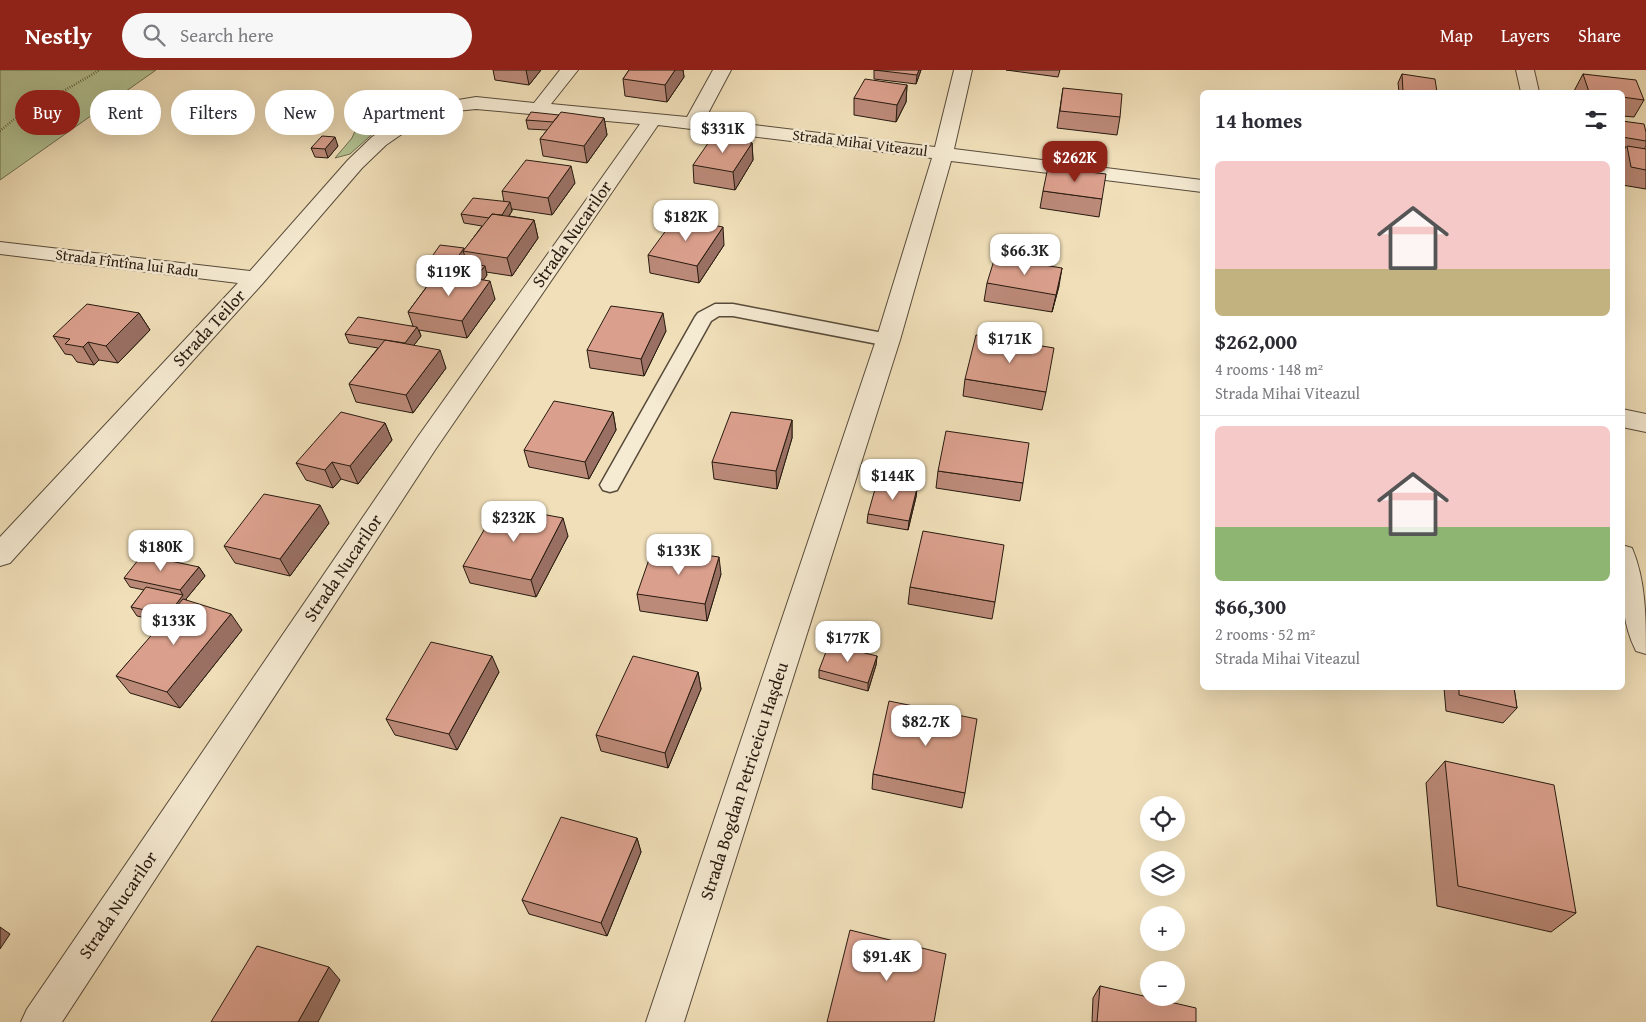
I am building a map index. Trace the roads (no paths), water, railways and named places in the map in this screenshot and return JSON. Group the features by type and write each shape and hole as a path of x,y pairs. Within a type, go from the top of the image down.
{"street":[{"path":"539,108 569,70"},
{"path":"693,123 722,70"},
{"name":"Strada Bogdan Petriceicu Hașdeu","path":"665,1022 888,340 943,153 963,70"},
{"path":"1525,70 1530,90"},
{"name":"Strada Mihai Viteazul","path":"463,105 476,103 539,108 693,123 1200,186"},
{"name":"Strada Nucarilor","path":"40,1022 426,444 653,119"},
{"name":"Strada Teilor","path":"0,555 255,278 350,170 373,146 388,135"},
{"name":"Strada Fîntîna lui Radu","path":"0,248 255,278"},
{"path":"1625,419 1646,423"},
{"path":"1625,567 1646,642"}],"lane":[{"path":"610,485 704,317 715,310 733,310 888,340"}]}
